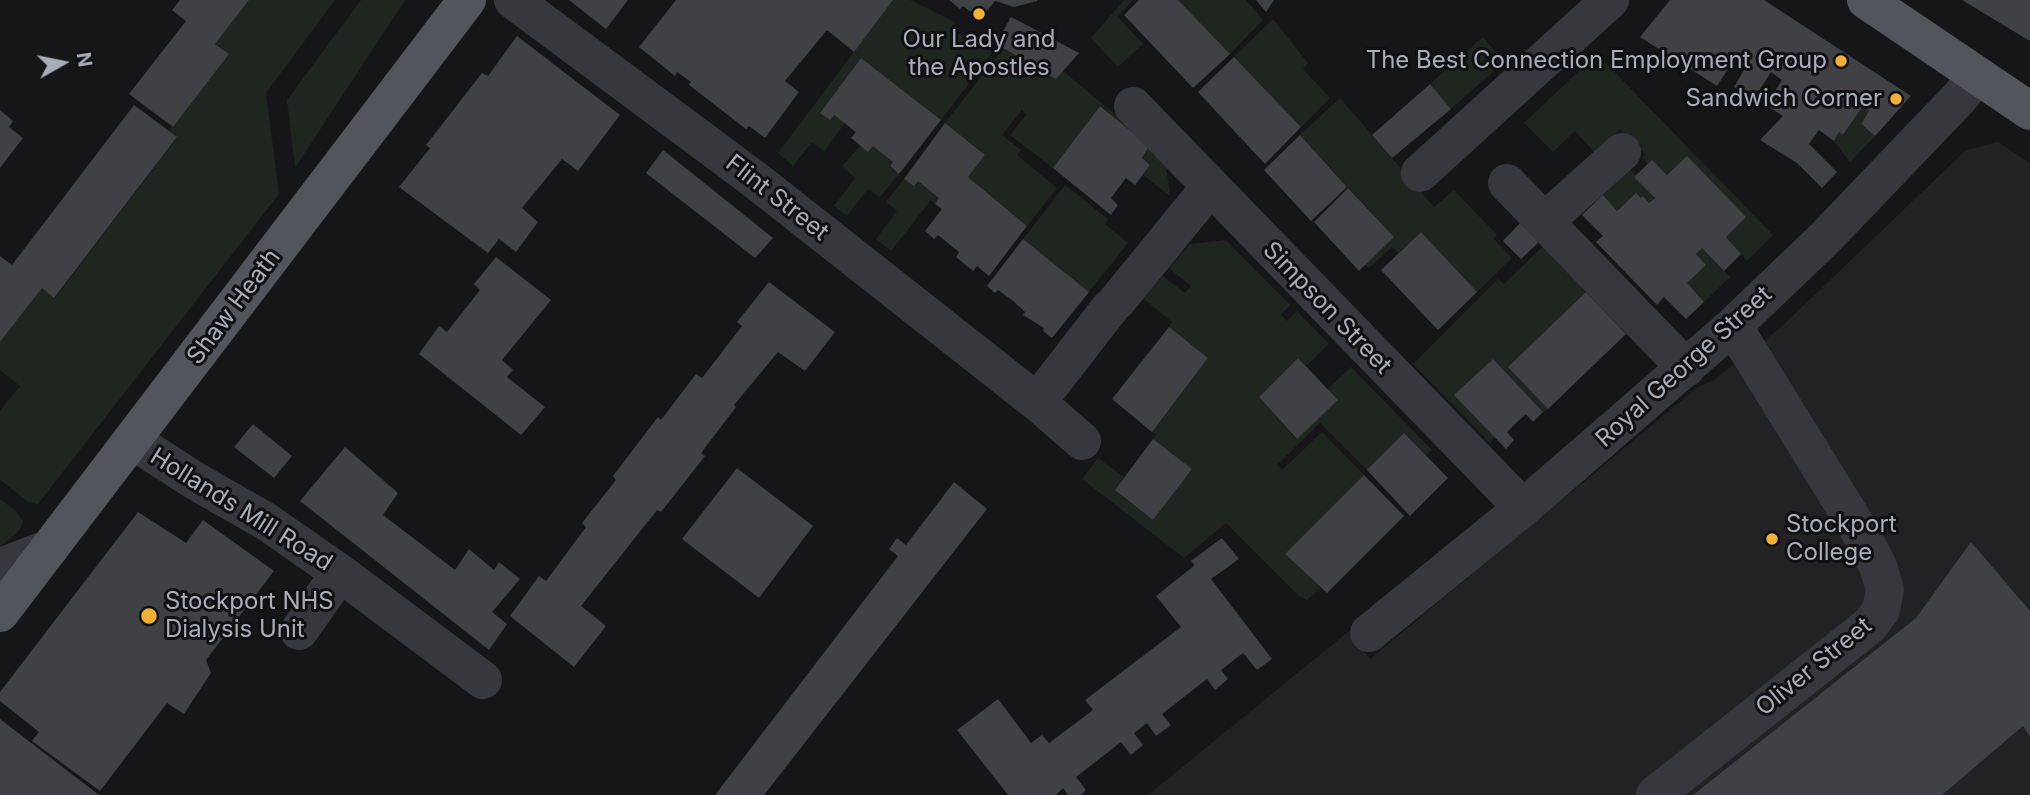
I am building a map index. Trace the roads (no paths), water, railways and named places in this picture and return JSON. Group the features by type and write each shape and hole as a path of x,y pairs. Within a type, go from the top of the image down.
{"main road":[{"name":"Shaw Heath","path":"0,614 467,0"},
{"path":"1866,0 2030,111"}],"street":[{"name":"Flint Street","path":"513,0 754,179 1037,402 1082,441"},
{"path":"1420,173 1609,0"},
{"name":"Royal George Street","path":"1369,633 1523,508 1733,326 1833,229 1977,76"},
{"name":"Simpson Street","path":"1133,106 1523,508"},
{"path":"1545,221 1622,152"},
{"path":"1507,183 1686,368"},
{"path":"1037,402 1150,257 1210,187"},
{"name":"Oliver Street","path":"1655,795 1870,625 1881,610 1885,589 1878,566 1856,525 1733,326"},
{"name":"Hollands Mill Road","path":"133,441 267,522 483,680"},
{"path":"0,567 50,548"},
{"path":"299,631 340,573"}],"place":[{"name":"Our Lady and the Apostles","path":"979,14"},
{"name":"The Best Connection Employment Group","path":"1841,61"},
{"name":"Sandwich Corner","path":"1896,99"},
{"name":"Stockport College","path":"1772,539"},
{"name":"Stockport NHS Dialysis Unit","path":"149,616"}]}
